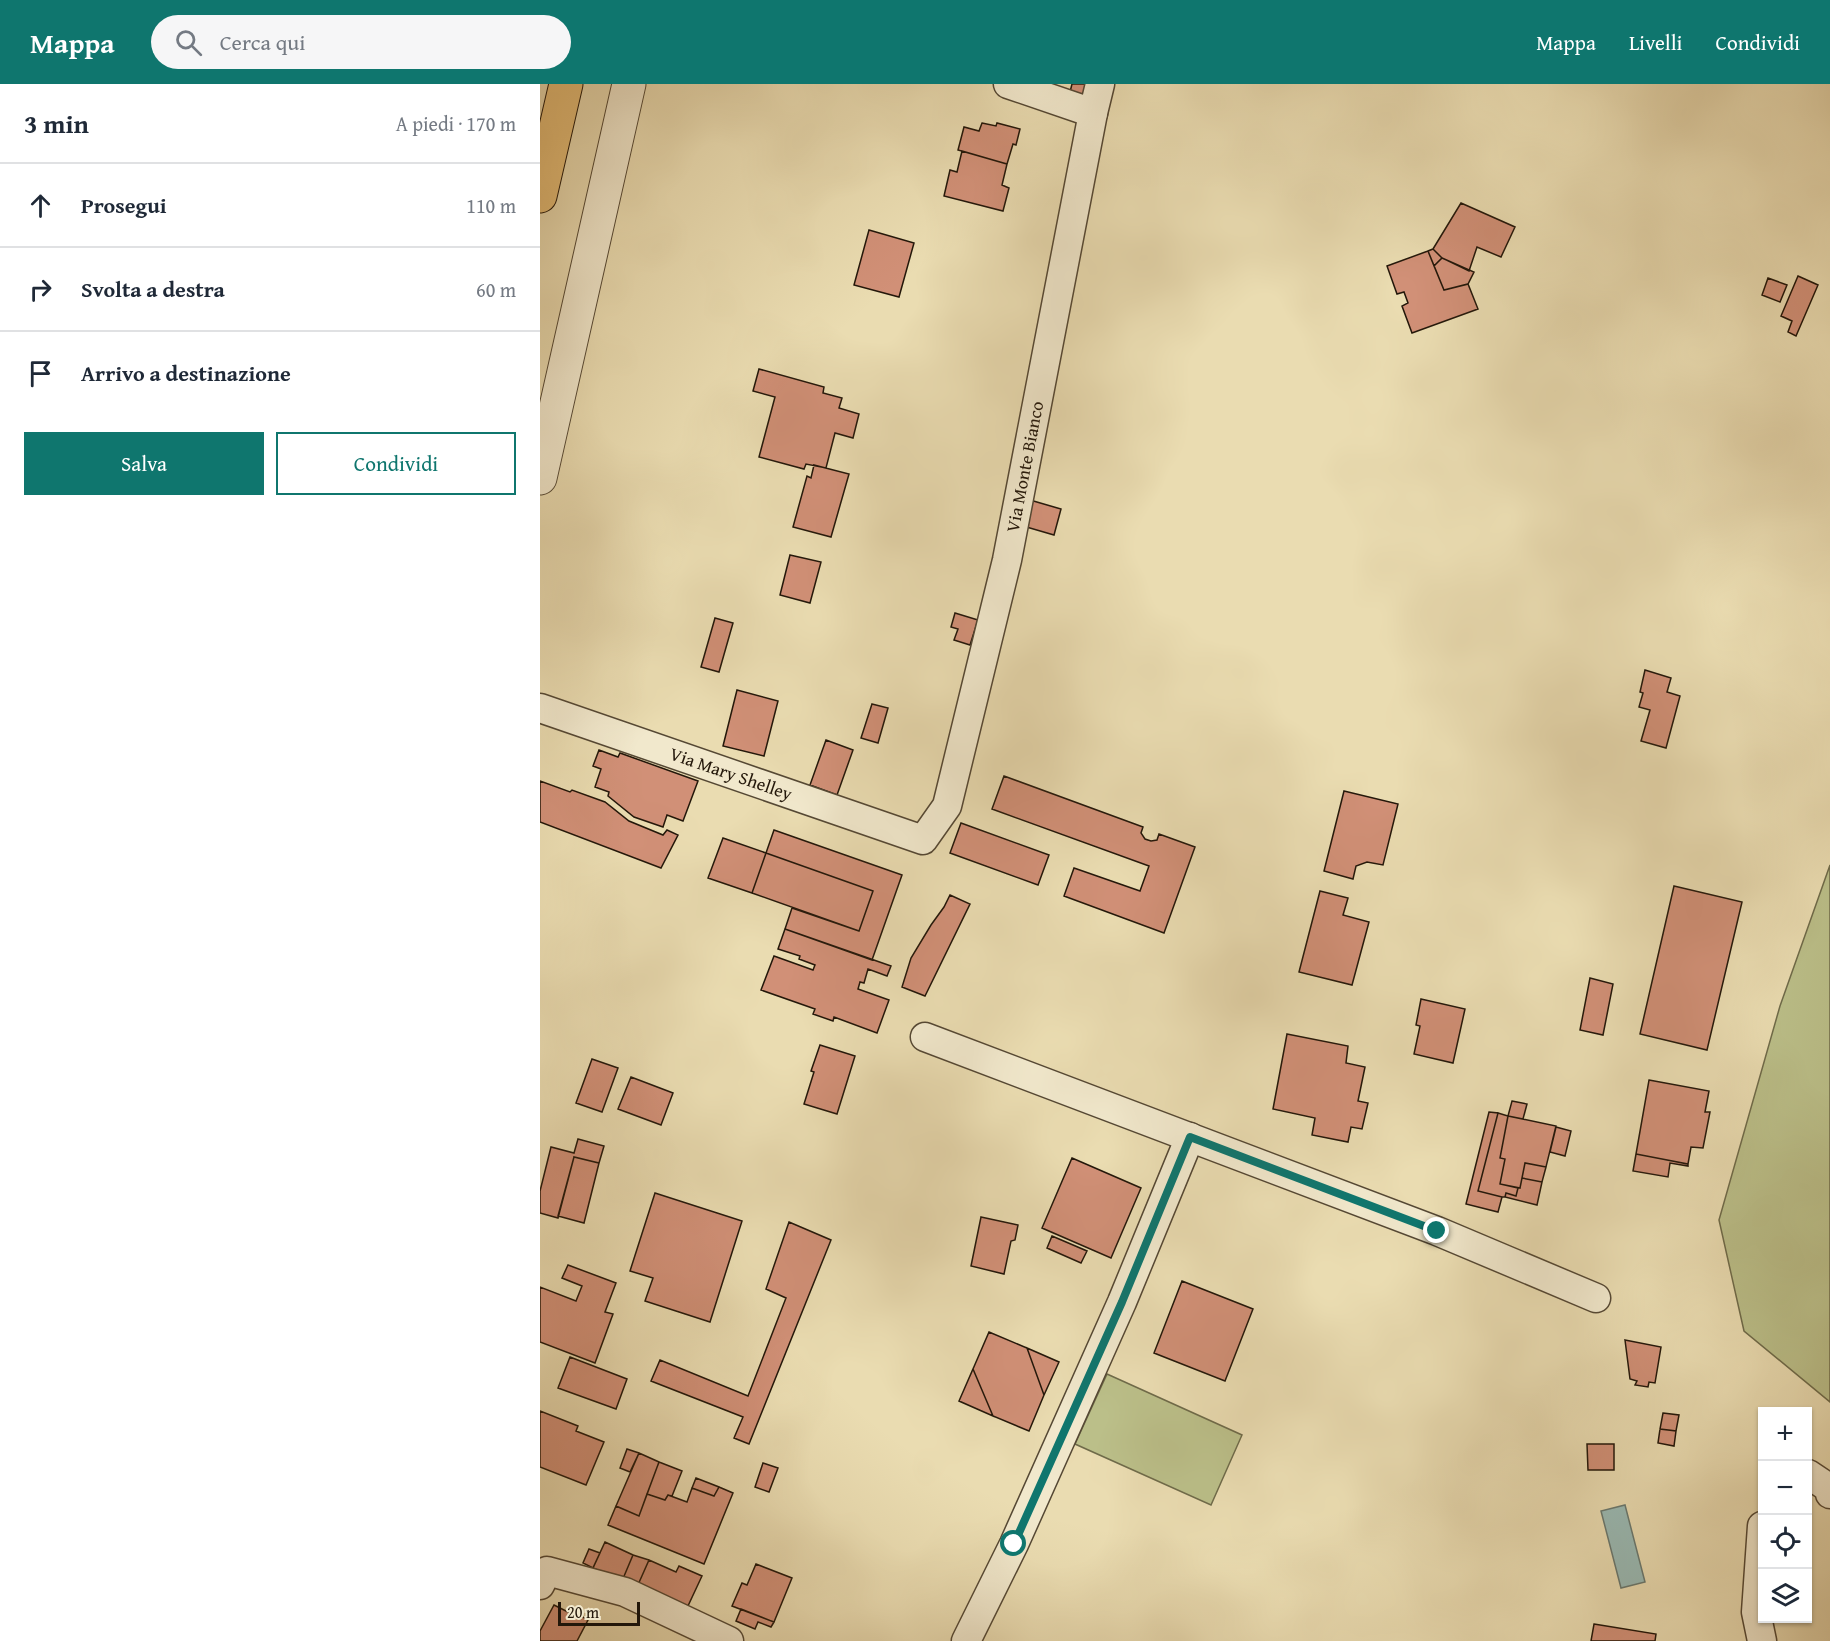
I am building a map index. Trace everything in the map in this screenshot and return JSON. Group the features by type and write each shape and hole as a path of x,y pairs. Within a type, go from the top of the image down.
{"highway":[{"path":"540,196 566,84"}],"street":[{"path":"540,478 629,84"},
{"path":"1008,84 1093,113"},
{"name":"Via Monte Bianco","path":"923,840 946,806 1007,561 1100,84"},
{"name":"Via Mary Shelley","path":"540,708 923,840"},
{"path":"925,1037 1437,1231 1596,1298"},
{"path":"966,1641 1014,1544 1122,1302 1190,1137"},
{"path":"1812,1477 1829,1488 1830,1494"},
{"path":"1759,1569 1756,1612 1762,1641"},
{"path":"540,1585 547,1571 625,1592 729,1641"}],"green space":[{"path":"1830,865 1830,1402 1744,1331 1719,1220 1780,1006"},
{"path":"1107,1374 1242,1435 1211,1505 1075,1444"}],"water":[{"path":"1625,1505 1645,1582 1621,1588 1601,1511"}],"building":[{"path":"1072,84 1092,84 1089,97 1070,92"},
{"path":"982,123 996,126 997,123 1020,129 1016,145 1013,144 1007,164 958,150 964,127 979,131"},
{"path":"962,151 1007,164 1002,185 1009,188 1003,211 944,196 950,170 957,172"},
{"path":"1461,203 1515,227 1501,257 1477,247 1469,271 1442,258 1433,249"},
{"path":"869,230 914,243 899,297 854,285"},
{"path":"1433,249 1442,258 1434,266 1428,251"},
{"path":"1428,251 1444,290 1468,284 1478,309 1412,333 1402,306 1408,303 1404,292 1397,294 1387,266"},
{"path":"1442,258 1474,272 1468,284 1444,290 1434,266"},
{"path":"1798,276 1818,285 1796,336 1788,332 1792,321 1781,316"},
{"path":"1768,278 1787,285 1780,302 1762,295"},
{"path":"759,369 824,387 823,393 842,398 839,408 859,414 853,438 835,433 826,468 806,464 804,469 759,457 775,397 753,391"},
{"path":"814,465 849,474 831,537 793,527 807,476 811,478"},
{"path":"1030,500 1061,509 1054,535 1023,526"},
{"path":"790,555 821,562 810,603 780,595"},
{"path":"955,613 978,620 970,645 954,640 958,629 951,627"},
{"path":"715,618 733,623 719,672 701,667"},
{"path":"1645,670 1671,678 1667,692 1680,696 1666,748 1641,741 1650,710 1639,707"},
{"path":"737,690 778,701 764,756 723,746"},
{"path":"872,704 888,708 878,743 861,738"},
{"path":"826,740 853,750 837,795 810,785"},
{"path":"599,750 618,757 620,753 698,781 683,821 667,815 663,827 634,817 608,796 609,792 595,787 601,769 593,766"},
{"path":"1004,776 1143,827 1141,833 1145,839 1157,840 1159,834 1195,847 1164,933 1064,896 1074,868 1140,891 1149,866 992,809"},
{"path":"540,781 605,802 629,821 663,835 667,830 678,835 661,868 540,822"},
{"path":"1344,791 1398,804 1383,865 1367,862 1356,866 1353,879 1324,871"},
{"path":"961,823 1049,855 1038,885 950,853"},
{"path":"774,830 902,875 872,960 785,929 792,908 859,931 873,891 766,853"},
{"path":"723,838 766,853 752,893 708,878"},
{"path":"766,853 873,891 859,931 752,893"},
{"path":"1674,886 1742,902 1707,1050 1640,1034"},
{"path":"1320,891 1348,898 1343,915 1369,922 1352,985 1299,972"},
{"path":"950,895 970,904 925,996 902,987 911,958"},
{"path":"785,929 891,966 887,976 868,969 864,983 860,982 858,989 889,1000 877,1033 834,1017 833,1021 813,1014 815,1009 761,990 774,956 813,970 815,965 799,959 800,956 778,949"},
{"path":"1590,978 1613,984 1603,1035 1580,1030"},
{"path":"1421,999 1465,1009 1453,1063 1414,1054 1420,1026 1416,1025"},
{"path":"1287,1034 1348,1046 1346,1063 1365,1067 1358,1101 1368,1103 1362,1129 1351,1127 1348,1142 1312,1135 1315,1118 1273,1109"},
{"path":"820,1045 855,1056 837,1114 804,1104 814,1072 811,1071"},
{"path":"592,1059 618,1068 602,1112 576,1103"},
{"path":"631,1077 673,1093 661,1125 618,1109"},
{"path":"1649,1080 1709,1091 1705,1112 1710,1112 1703,1148 1691,1147 1688,1164 1636,1154"},
{"path":"1512,1101 1527,1104 1523,1119 1508,1116"},
{"path":"1489,1112 1498,1113 1478,1191 1502,1197 1498,1212 1466,1204"},
{"path":"1498,1113 1508,1116 1500,1158 1505,1159 1500,1184 1518,1188 1516,1196 1506,1193 1505,1197 1502,1197 1478,1191"},
{"path":"1508,1116 1556,1126 1546,1167 1525,1163 1520,1188 1500,1184 1505,1159 1500,1158"},
{"path":"1556,1127 1571,1131 1565,1156 1550,1152"},
{"path":"578,1139 604,1146 599,1163 574,1157 558,1218 540,1213 540,1191 551,1147 574,1153"},
{"path":"1636,1154 1688,1164 1688,1166 1670,1163 1668,1177 1633,1171"},
{"path":"574,1157 599,1163 584,1223 558,1216"},
{"path":"1072,1158 1141,1188 1111,1258 1042,1228"},
{"path":"1525,1163 1546,1167 1542,1182 1522,1178"},
{"path":"1522,1178 1542,1182 1537,1205 1505,1197 1506,1193 1516,1196"},
{"path":"655,1193 742,1221 710,1322 645,1301 653,1278 630,1271"},
{"path":"981,1217 1018,1225 1015,1240 1011,1241 1004,1274 971,1266"},
{"path":"789,1222 831,1240 749,1444 734,1438 743,1417 651,1381 660,1360 748,1396 786,1298 766,1289"},
{"path":"1052,1236 1087,1251 1081,1263 1047,1248"},
{"path":"568,1265 616,1283 605,1312 613,1314 595,1363 540,1342 540,1287 576,1301 582,1286 562,1278"},
{"path":"1182,1281 1253,1309 1225,1381 1154,1353"},
{"path":"989,1332 1027,1348 1044,1395 1029,1431 993,1416 973,1369"},
{"path":"1625,1340 1661,1347 1655,1383 1649,1382 1648,1387 1635,1385 1637,1381 1630,1379"},
{"path":"1027,1348 1059,1362 1044,1395"},
{"path":"570,1357 627,1379 616,1409 558,1388"},
{"path":"973,1369 993,1416 959,1401"},
{"path":"540,1411 578,1426 576,1431 604,1442 586,1485 540,1467"},
{"path":"1663,1413 1679,1415 1676,1431 1660,1429"},
{"path":"1660,1429 1676,1431 1674,1446 1658,1443"},
{"path":"1587,1444 1614,1444 1614,1470 1588,1470"},
{"path":"627,1449 639,1453 630,1472 620,1468"},
{"path":"639,1453 659,1462 639,1516 616,1506"},
{"path":"659,1462 682,1471 672,1496 668,1495 665,1500 647,1494"},
{"path":"763,1463 778,1468 769,1492 755,1487"},
{"path":"696,1478 719,1487 714,1496 692,1488"},
{"path":"719,1487 733,1493 704,1564 608,1525 616,1506 639,1516 647,1494 665,1500 668,1495 687,1502 692,1488 714,1496"},
{"path":"605,1542 633,1555 622,1581 593,1568"},
{"path":"589,1549 600,1553 593,1568 583,1563"},
{"path":"633,1555 649,1560 637,1587 622,1581"},
{"path":"649,1560 676,1572 679,1566 702,1576 687,1608 637,1587"},
{"path":"756,1564 792,1578 774,1622 732,1606 742,1583 747,1585"},
{"path":"554,1605 588,1620 577,1641 540,1641 540,1631"},
{"path":"741,1609 774,1622 771,1627 758,1622 755,1629 736,1621"},
{"path":"1594,1624 1656,1634 1655,1641 1591,1641"}],"route":[{"path":"1014,1544 1122,1302 1190,1137 1437,1231"}]}
